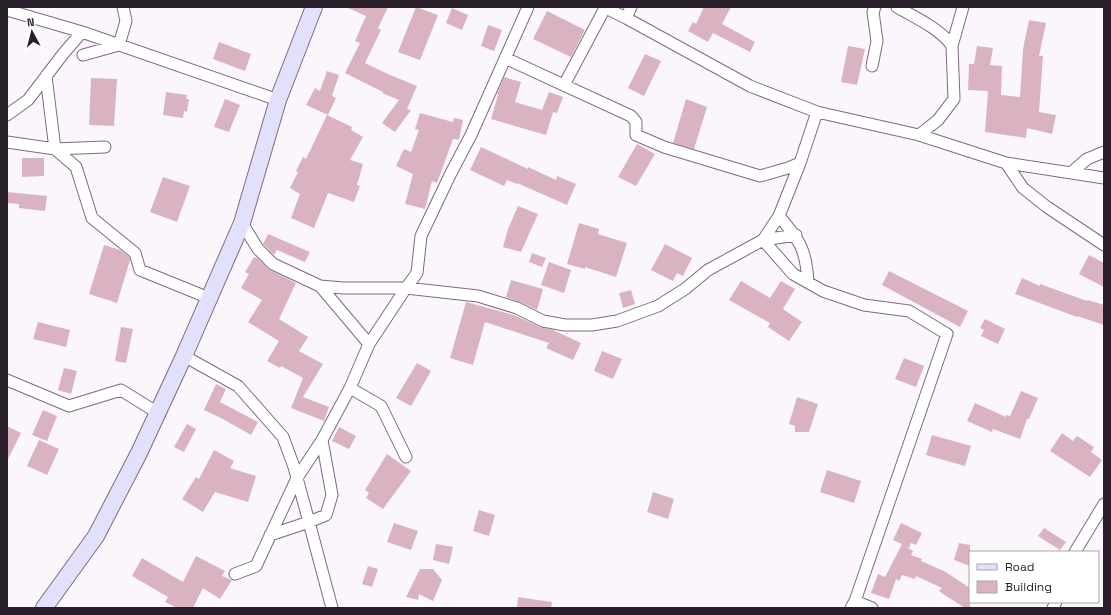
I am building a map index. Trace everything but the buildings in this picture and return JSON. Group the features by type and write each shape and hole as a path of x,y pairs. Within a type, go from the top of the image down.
{"main road":[{"path":"44,608 96,536 139,452 184,356 242,223 278,100 314,7"}],"street":[{"path":"119,45 126,21 123,7"},
{"path":"235,574 256,566 296,478 322,440 350,388 369,344 417,273 421,236 471,135 528,7"},
{"path":"564,85 604,7 750,86 817,112 918,135 1006,163 1104,178"},
{"path":"626,18 631,7"},
{"path":"872,66 877,40 874,12 875,7"},
{"path":"897,7 948,39 952,46"},
{"path":"918,135 938,120 954,98 952,46 963,7"},
{"path":"7,10 82,32 278,100"},
{"path":"7,114 28,100 82,32"},
{"path":"83,55 119,45"},
{"path":"505,58 631,116 636,122 636,134 664,147 760,176 788,168 800,162"},
{"path":"46,76 55,149 76,167 92,218 135,253 140,270 209,298"},
{"path":"763,240 779,216 817,112"},
{"path":"7,142 55,149 105,147"},
{"path":"1072,172 1087,159 1104,152"},
{"path":"1006,163 1023,188 1104,245"},
{"path":"779,216 796,236 804,254 808,282"},
{"path":"242,223 258,249 273,264 320,286 343,288 406,288 478,296 517,308 543,321 565,325 592,325 617,321 658,306 685,289 708,270 763,240 796,236"},
{"path":"763,240 793,274 823,291 864,305 909,311 947,334 853,605 872,608"},
{"path":"320,286 369,344"},
{"path":"184,356 238,386 283,437 309,522 332,608"},
{"path":"7,380 69,406 121,390 158,413"},
{"path":"350,388 381,406 406,457"},
{"path":"270,534 309,522 326,514 332,495 322,440"},
{"path":"1076,551 1104,504"}]}
